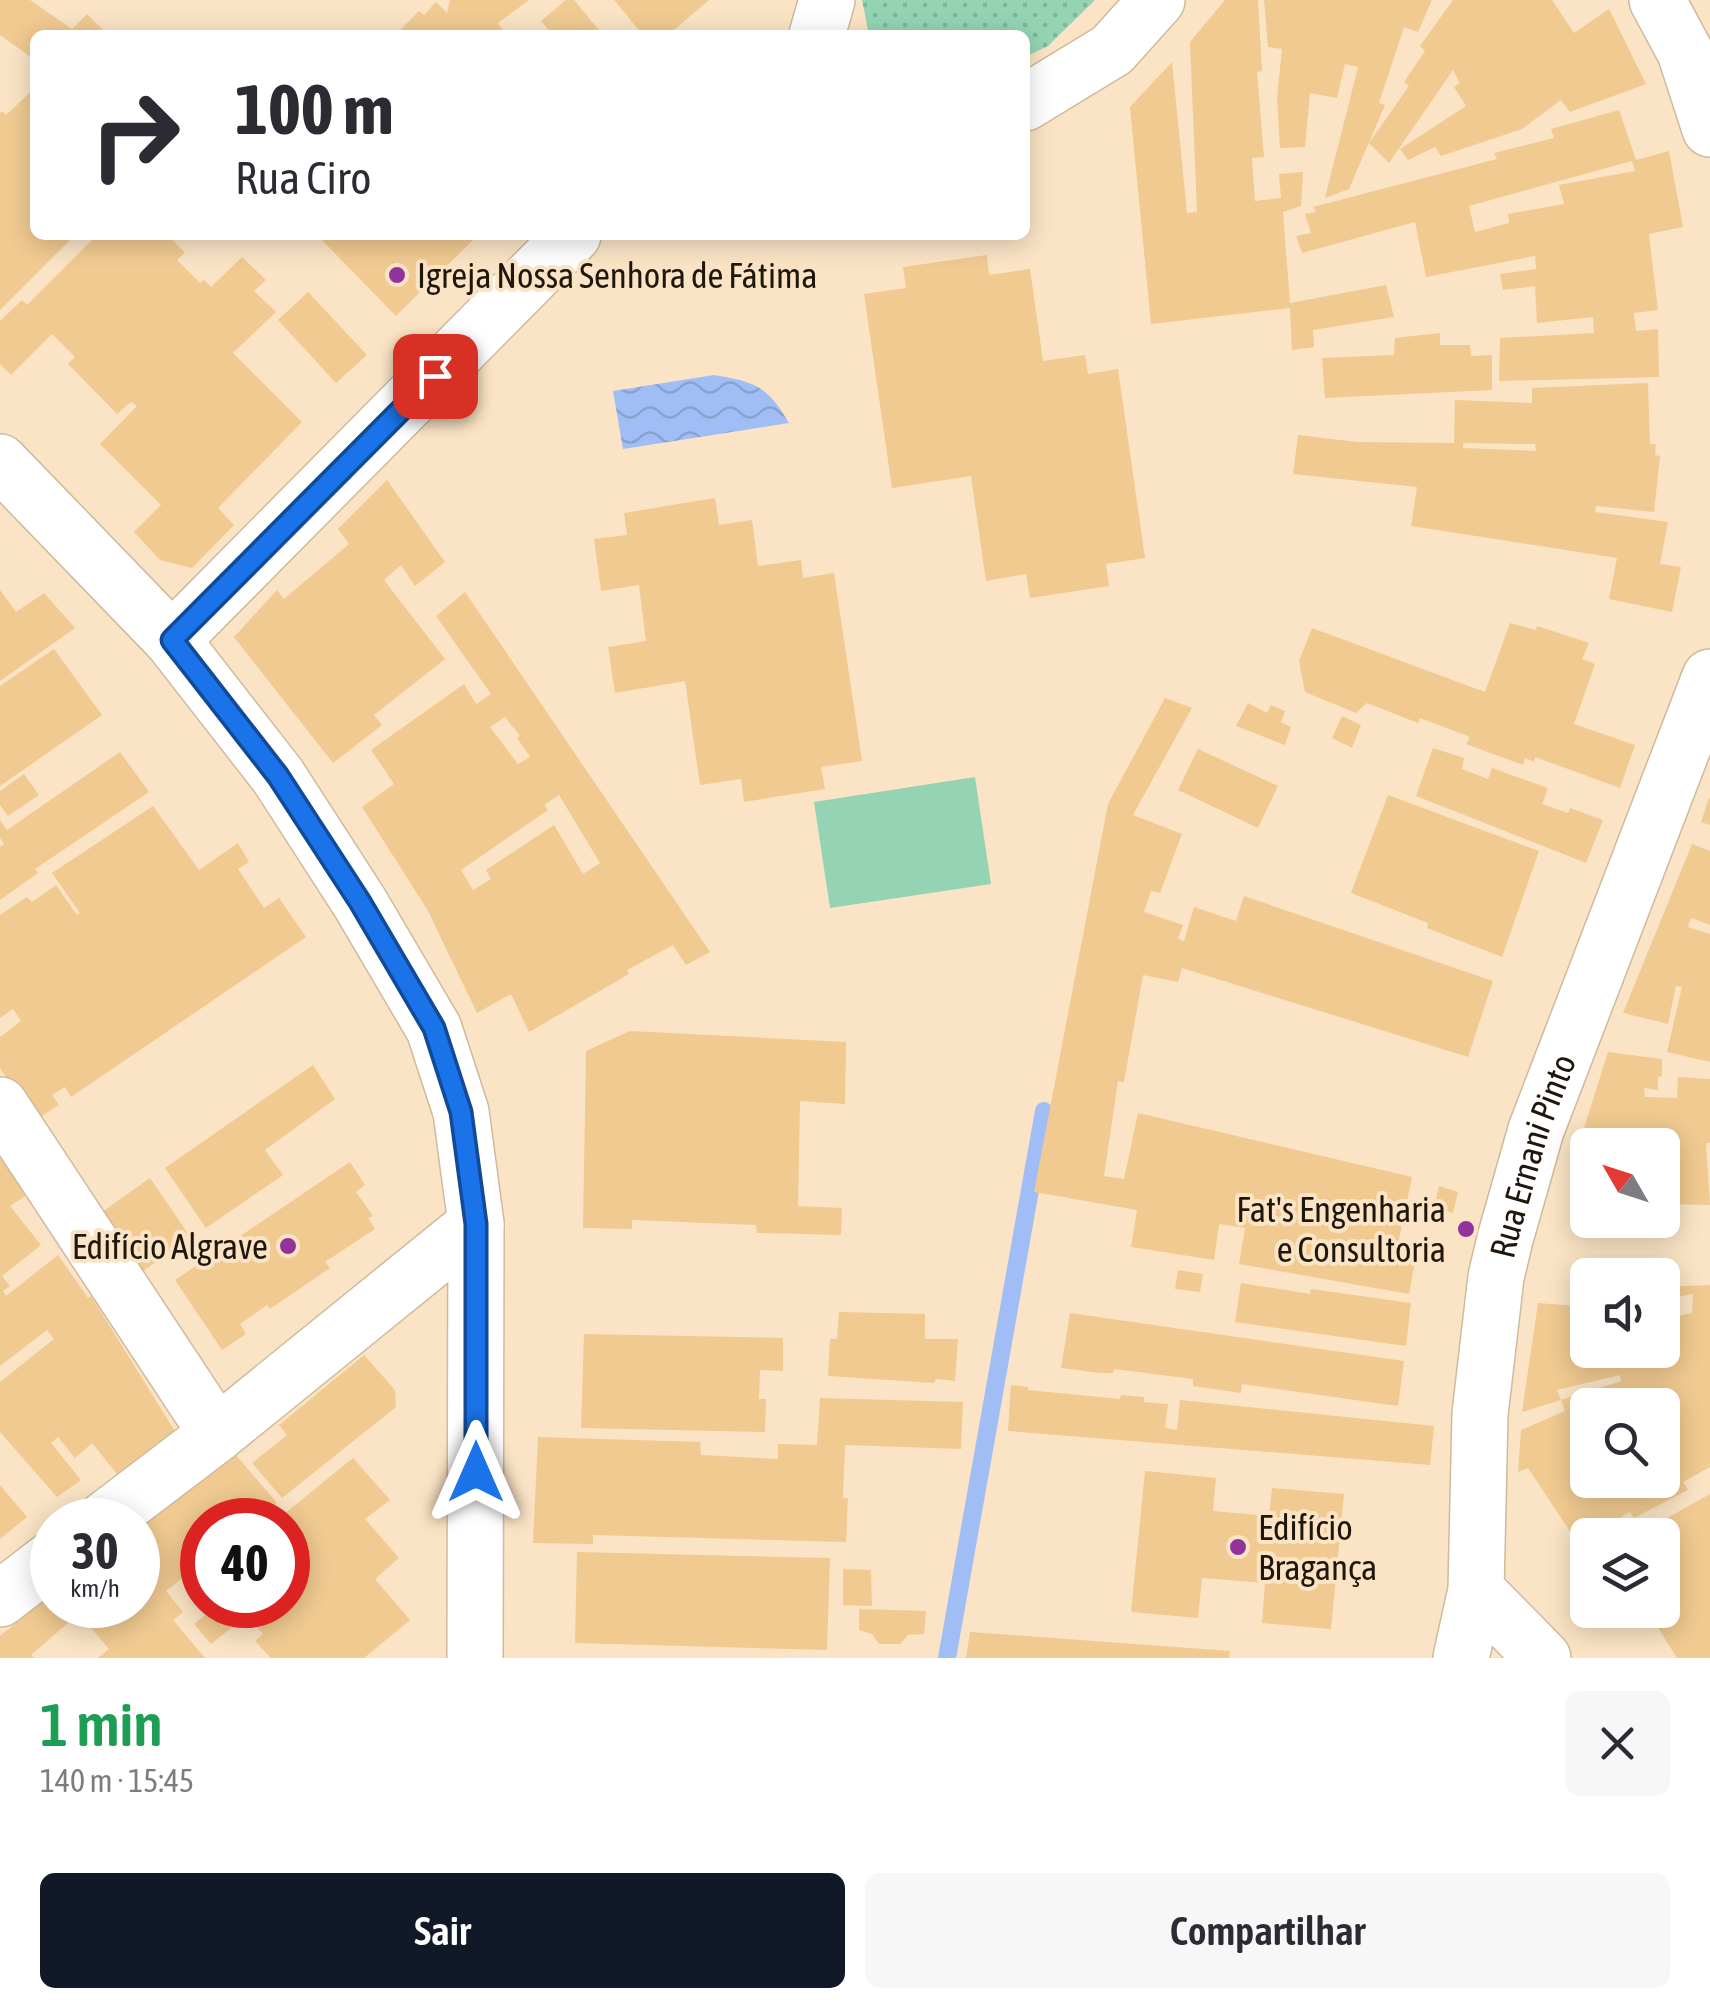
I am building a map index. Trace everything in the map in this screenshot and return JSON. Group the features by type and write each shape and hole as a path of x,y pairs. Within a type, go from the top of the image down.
{"street":[{"path":"818,30 827,0"},
{"path":"1030,100 1112,50 1156,0"},
{"path":"1657,0 1685,52 1710,129"},
{"path":"172,640 568,240"},
{"path":"0,462 172,640 278,776 360,902 434,1028 461,1112 476,1224 475,1658"},
{"name":"Rua Ernani Pinto","path":"1460,1658 1476,1590 1480,1414 1500,1258 1536,1130 1710,676"},
{"path":"0,1105 217,1434"},
{"path":"133,1498 476,1224"},
{"path":"0,1599 30,1576"},
{"path":"1476,1590 1542,1658"}],"green space":[{"path":"862,0 1095,0 1048,46 1030,55 1030,30 868,30"},
{"path":"975,777 991,884 830,908 814,802"}],"water":[{"path":"714,375 740,380 767,393 789,423 623,449 613,391"}],"building":[{"path":"0,0 30,0 72,29 87,14 103,30 30,30 30,56 0,35"},
{"path":"450,0 529,0 498,23 503,30 400,30 419,11 424,15 436,2 447,13"},
{"path":"566,0 574,0 599,30 549,30 541,21"},
{"path":"614,0 709,0 674,30 639,30"},
{"path":"1225,0 1258,0 1262,71 1257,72 1264,157 1252,158 1255,201 1281,198 1279,174 1303,172 1301,206 1283,212 1290,303 1386,285 1394,317 1313,330 1314,347 1292,350 1290,308 1151,324 1130,107 1172,62 1187,213 1197,212 1190,42"},
{"path":"1264,0 1432,0 1418,32 1404,27 1379,103 1385,105 1349,189 1325,198 1358,67 1345,64 1337,98 1310,93 1305,147 1280,148 1277,98 1282,49 1268,47"},
{"path":"1453,0 1552,0 1574,33 1609,9 1646,84 1570,112 1561,100 1522,129 1441,156 1435,147 1408,160 1400,149 1466,106 1454,87 1460,83 1453,70 1389,163 1369,143 1409,86 1404,82 1425,51 1420,46"},
{"path":"30,93 30,240 70,240 0,310 0,113 6,115"},
{"path":"1619,110 1636,160 1669,151 1683,227 1649,234 1658,310 1634,313 1636,331 1658,329 1659,377 1499,381 1500,338 1594,333 1593,317 1537,323 1535,286 1503,290 1500,274 1536,269 1535,256 1426,277 1415,222 1302,253 1296,236 1311,233 1305,214 1316,212 1313,207 1497,159 1494,153 1554,138 1551,129","holes":["1632,161 1635,171 1559,185 1564,204 1508,214 1509,223 1475,232 1469,206"]},
{"path":"92,240 173,240 185,253 177,260 200,283 204,280 211,287 242,257 266,280 254,291 276,312 233,353 302,422 218,508 234,525 192,568 160,560 134,532 161,505 100,444 137,406 131,402 117,414 68,364 75,357 52,334 11,375 0,364 0,321 22,300 27,305"},
{"name":"Igreja Nossa Senhora de Fátima","path":"322,240 473,240 396,316"},
{"path":"987,255 989,275 1030,269 1043,361 1085,355 1088,374 1118,369 1145,558 1106,564 1109,586 1030,598 1026,574 986,581 971,476 892,488 864,294 906,288 903,267"},
{"path":"308,292 367,355 336,383 278,320"},
{"path":"1440,333 1440,345 1470,345 1471,356 1492,355 1492,390 1325,398 1322,358 1394,355 1395,338"},
{"path":"1648,383 1650,444 1656,444 1655,455 1660,456 1654,512 1596,506 1595,512 1668,522 1660,564 1681,567 1672,612 1609,599 1617,558 1411,526 1417,487 1293,474 1298,435 1357,442 1454,443 1455,400 1532,403 1532,388","holes":["1463,443 1535,444 1536,451 1463,448"]},
{"path":"387,480 445,562 415,586 401,565 384,580 445,659 374,715 382,725 333,763 234,637 277,590 284,599 349,544 338,529"},
{"path":"715,498 719,525 752,520 758,566 801,560 803,578 834,573 862,761 821,767 825,789 744,802 741,779 700,785 685,681 615,693 608,647 646,641 639,585 601,591 594,539 627,535 624,513"},
{"path":"0,590 16,612 44,593 75,628 0,681"},
{"path":"465,592 710,952 686,965 673,945 529,1032 511,994 477,1013 427,909 362,807 394,784 371,750 464,684 476,704 491,694 436,616","holes":["505,717 530,757 518,764 490,727","559,795 600,863 583,874 554,825 486,870 491,879 473,890 461,870 548,810 544,805"]},
{"path":"1510,623 1536,630 1537,626 1589,643 1582,659 1595,664 1574,724 1635,745 1620,788 1535,757 1534,762 1525,758 1523,765 1466,744 1470,737 1420,718 1418,723 1367,703 1356,713 1305,692 1299,661 1312,628 1485,692"},
{"path":"54,649 102,715 0,786 0,686"},
{"path":"1165,698 1192,708 1133,815 1182,834 1160,893 1151,891 1144,912 1183,925 1178,939 1184,941 1194,907 1236,921 1244,896 1493,981 1468,1057 1182,968 1178,982 1143,975 1124,1082 1118,1081 1104,1176 1124,1179 1138,1113 1412,1177 1396,1254 1416,1257 1409,1294 1239,1264 1245,1228 1219,1224 1214,1260 1131,1247 1137,1210 1034,1192 1108,804"},
{"path":"1248,703 1267,713 1271,705 1285,711 1281,722 1291,727 1285,745 1236,726"},
{"path":"1342,716 1361,725 1352,748 1332,738"},
{"path":"1433,748 1464,758 1462,769 1488,779 1492,768 1548,788 1542,804 1568,813 1570,808 1603,820 1586,863 1416,796"},
{"path":"1198,749 1278,786 1258,828 1178,790"},
{"path":"120,752 149,792 35,869 38,873 0,900 0,847 4,844 0,820 7,830"},
{"path":"24,774 39,795 8,816 0,805 0,791"},
{"path":"1388,795 1539,851 1502,957 1351,893"},
{"path":"1710,798 1710,825 1701,822"},
{"path":"153,806 199,870 238,843 249,862 238,869 264,908 279,898 306,937 71,1097 65,1087 52,1095 59,1105 34,1121 0,1068 0,1037 21,1021 13,1009 0,1018 0,915 27,897 32,902 56,885 77,915 80,913 52,873"},
{"path":"1692,844 1710,851 1710,925 1691,918 1688,927 1710,934 1710,1062 1667,1052 1682,987 1676,986 1668,1024 1623,1013"},
{"path":"630,1031 846,1042 845,1104 800,1101 798,1206 842,1208 841,1235 757,1233 756,1225 632,1220 632,1229 583,1228 586,1051"},
{"path":"1608,1052 1662,1059 1658,1090 1644,1088 1645,1097 1677,1098 1678,1077 1710,1079 1710,1143 1706,1143 1710,1205 1680,1204 1680,1128 1584,1128"},
{"path":"313,1065 335,1099 265,1150 283,1175 206,1228 165,1168"},
{"path":"0,1153 25,1196 10,1206 41,1245 2,1276 10,1286 3,1291 6,1296 58,1255 88,1298 91,1296 181,1441 126,1485 92,1443 75,1458 58,1437 51,1443 81,1480 57,1497 0,1432 0,1382 54,1339 47,1330 0,1366"},
{"name":"Edifício Algrave","path":"350,1162 365,1185 356,1192 373,1216 368,1218 375,1229 325,1262 330,1268 270,1309 267,1305 240,1324 246,1334 222,1350 175,1280"},
{"path":"150,1178 191,1238 127,1282 88,1222"},
{"path":"1439,1186 1458,1192 1453,1213 1434,1208"},
{"path":"1178,1270 1203,1274 1200,1292 1175,1289"},
{"path":"1241,1283 1411,1303 1406,1346 1235,1322"},
{"path":"1710,1285 1710,1467 1683,1482 1688,1490 1680,1494 1680,1388 1599,1388 1621,1381 1620,1375 1557,1390 1561,1400 1522,1412 1538,1303 1570,1306 1570,1368 1680,1368 1680,1315 1692,1313 1693,1294 1680,1297 1680,1286"},
{"path":"839,1312 925,1314 925,1339 958,1339 955,1381 828,1376 830,1339 837,1339"},
{"path":"1070,1313 1404,1361 1398,1406 1242,1384 1241,1393 1193,1386 1193,1379 1114,1369 1113,1373 1100,1373 1061,1368"},
{"path":"584,1334 783,1338 783,1371 760,1370 759,1399 766,1399 765,1432 581,1428"},
{"path":"364,1355 395,1390 396,1407 282,1498 252,1463 287,1435 279,1425"},
{"path":"1011,1385 1120,1399 1121,1395 1144,1397 1144,1402 1168,1404 1165,1428 1177,1430 1180,1400 1434,1426 1430,1465 1008,1431"},
{"path":"1570,1397 1570,1498 1673,1498 1634,1518 1630,1512 1619,1518 1570,1518 1570,1531 1528,1468 1518,1472 1521,1430 1565,1411 1561,1400"},
{"path":"820,1398 963,1402 961,1449 845,1445 846,1542 593,1535 593,1544 533,1543 538,1437 700,1442 701,1455 778,1459 778,1444 817,1445"},
{"path":"230,1448 273,1498 180,1498 180,1580 166,1591 180,1608 180,1614 173,1620 205,1658 98,1658 109,1649 91,1628 160,1628 160,1506"},
{"path":"353,1458 390,1500 365,1519 399,1558 375,1579 410,1620 364,1658 271,1658 255,1641 263,1634 258,1628 310,1628 310,1498 304,1498"},
{"name":"Edifício Bragança","path":"1145,1471 1216,1478 1213,1511 1269,1516 1272,1488 1344,1494 1331,1629 1262,1623 1265,1583 1202,1578 1198,1618 1131,1612"},
{"path":"0,1485 27,1517 0,1539"},
{"path":"1710,1494 1710,1658 1677,1658 1658,1628 1680,1628 1680,1518 1667,1518"},
{"path":"577,1552 830,1558 827,1650 575,1643"},
{"path":"843,1569 871,1570 872,1606 843,1605"},
{"path":"859,1609 926,1611 924,1634 908,1635 900,1644 879,1644 872,1634 859,1630"},
{"path":"30,1612 30,1628 62,1628 31,1655 34,1658 0,1658 0,1636"},
{"path":"197,1628 231,1628 211,1644"},
{"path":"970,1632 1230,1651 1229,1658 966,1658"}],"waterway":[{"path":"947,1658 1044,1111"}],"place":[{"name":"Igreja Nossa Senhora de Fátima","path":"397,275"},
{"name":"Fat's Engenharia e Consultoria","path":"1466,1229"},
{"name":"Edifício Algrave","path":"288,1246"},
{"name":"Edifício Bragança","path":"1238,1547"}],"route":[{"path":"435,376 172,640 278,776 360,902 434,1028 461,1112 476,1224 476,1472"}]}
